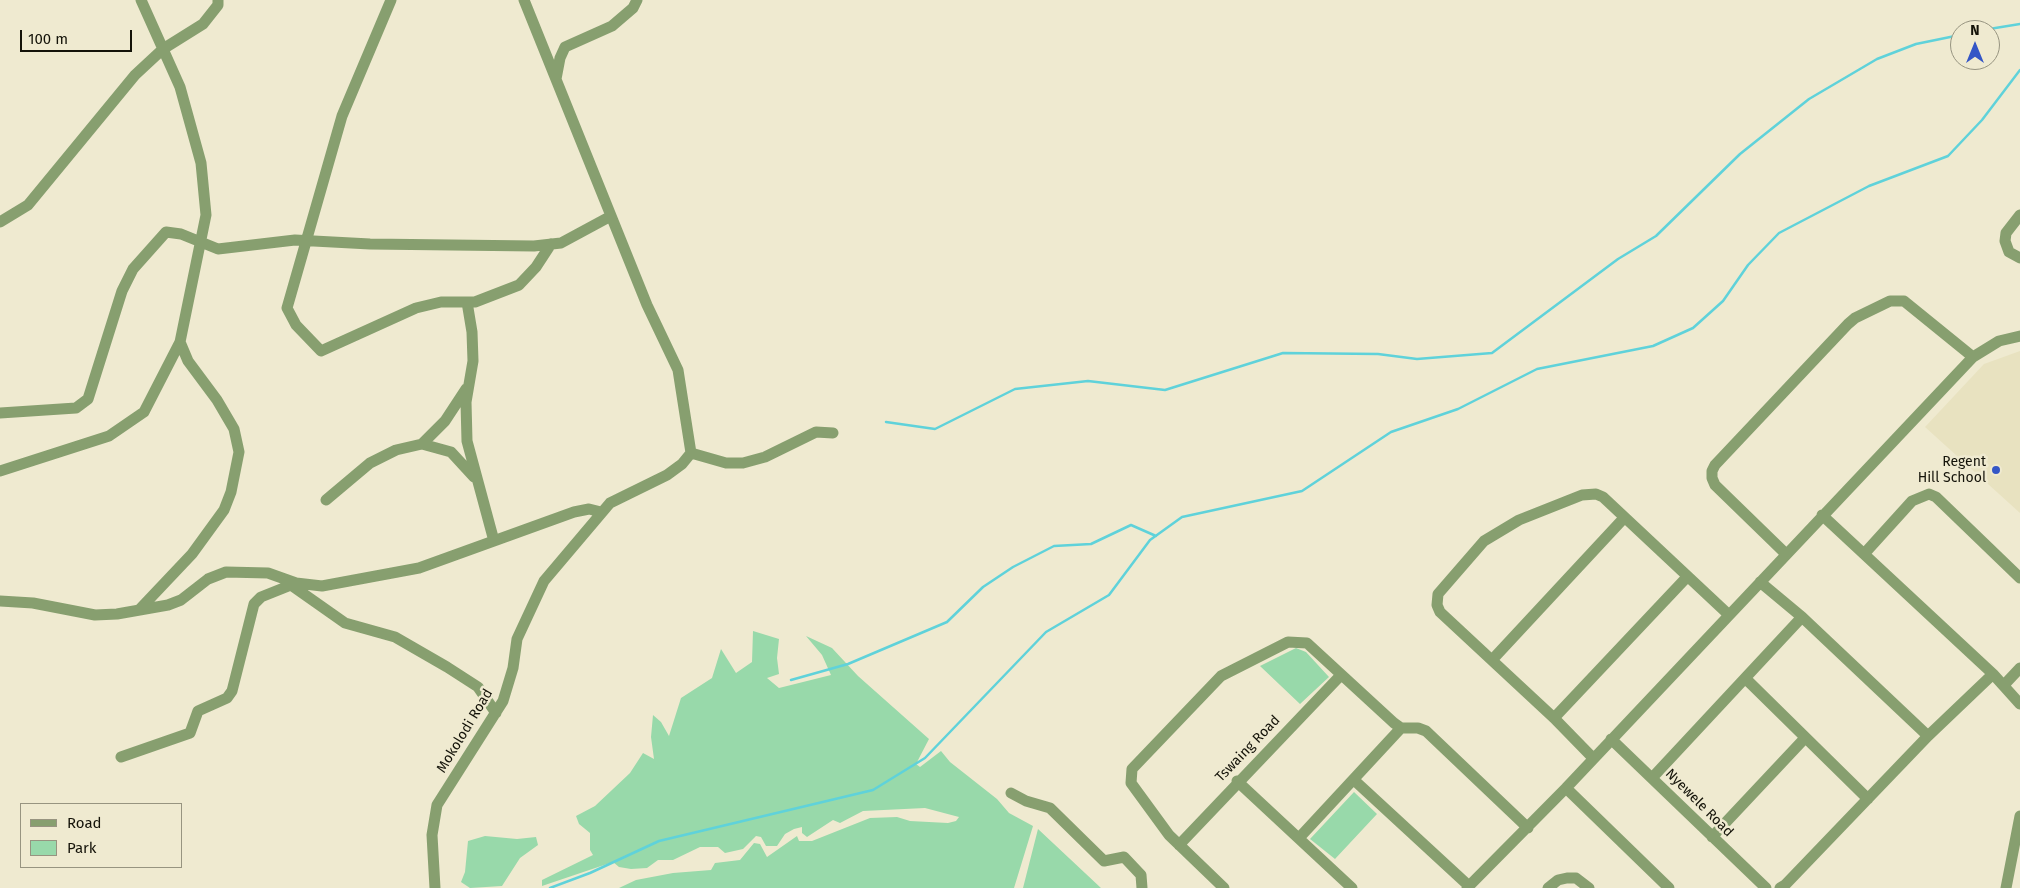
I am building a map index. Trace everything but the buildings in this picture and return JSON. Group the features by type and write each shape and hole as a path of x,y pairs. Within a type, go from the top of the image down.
{"street":[{"path":"0,471 109,436 144,412 180,342 206,215 201,163 180,86 140,0"},
{"path":"0,222 28,205 135,75 162,49 203,24 218,5 218,0"},
{"path":"391,0 342,116 287,308 296,325 321,351 416,308 441,302 467,302 490,298 519,285 536,268 551,244"},
{"path":"524,0 647,306 678,370 691,453 726,463 743,463 765,457 816,432 832,433"},
{"path":"556,78 560,58 565,48 612,26 633,8 637,0"},
{"path":"2020,215 2006,233 2005,241 2009,252 2020,258"},
{"path":"0,413 76,408 88,399 122,291 133,270 166,232 181,234 218,249 306,240 370,244 534,246 561,243 611,216"},
{"path":"1786,554 1715,484 1712,478 1712,471 1715,465 1828,345 1855,318 1897,299 1910,303 1973,357"},
{"path":"467,302 472,332 473,361 466,402 467,441 475,478 494,541"},
{"path":"1354,780 1468,887 1528,828 1973,357 1999,341 2020,336"},
{"path":"139,610 192,554 224,510 232,492 239,452 234,429 217,400 195,371 180,342"},
{"path":"422,444 445,421 469,385"},
{"path":"326,500 370,463 396,450 422,444 451,452 475,478"},
{"name":"Mokolodi Road","path":"435,888 432,835 437,805 503,701 511,676 520,631 544,581 610,503 668,475 682,464 691,453"},
{"path":"1593,758 1554,718 1440,612 1436,599 1443,587 1484,541 1518,520 1588,494 1603,497 1729,615"},
{"path":"1864,554 1912,501 1929,494 1936,497 2020,578"},
{"path":"121,757 190,733 198,710 227,698 232,691 254,604 261,597 294,584 322,586 419,568 574,512 589,509 601,512"},
{"path":"1822,515 1993,674 2020,704"},
{"path":"1492,660 1624,518"},
{"path":"0,601 33,603 95,615 139,610 181,600 208,579 226,572 268,573 294,584 345,623 396,638 447,667 478,688 496,713"},
{"path":"1554,718 1687,577"},
{"path":"1760,582 1802,618 1928,736"},
{"path":"1652,778 1802,618"},
{"path":"1224,888 1179,845 1131,783 1132,769 1221,676 1288,642 1307,643 1394,724 1401,728 1418,728 1426,732 1528,828"},
{"path":"2004,685 2020,668"},
{"path":"1780,888 1785,886 1928,736 1993,674"},
{"name":"Tswaing Road","path":"1179,845 1341,675"},
{"path":"1745,678 1868,799"},
{"path":"1299,838 1401,728"},
{"path":"1712,837 1805,738"},
{"name":"Nyewele Road","path":"1611,739 1766,888"},
{"path":"1237,782 1352,888"},
{"path":"1566,788 1669,888"},
{"path":"1011,794 1026,801 1050,808 1104,861 1124,857 1141,875 1142,888"},
{"path":"2006,888 2020,816"},
{"path":"1548,888 1558,880 1576,878 1589,888"}],"shaded area":[{"name":"Regent Hill School","path":"2020,351 2020,513 1925,427 1984,364"}],"green space":[{"path":"753,631 779,639 777,658 779,674 767,678 779,688 831,675 822,655 806,636 832,648 858,676 929,739 916,764 920,767 941,751 950,762 997,799 1009,813 1033,826 1014,888 619,888 636,880 673,873 711,870 715,863 740,860 754,843 760,844 767,857 797,836 799,841 812,841 870,818 897,817 910,821 948,823 956,821 959,817 925,808 863,811 840,823 833,820 807,837 802,833 802,827 794,829 785,834 777,846 766,846 761,837 756,836 743,849 725,853 718,847 700,847 673,860 658,860 647,868 631,869 619,867 613,862 542,886 542,880 593,855 590,850 590,833 579,824 576,816 595,806 630,773 643,753 654,759 651,737 653,715 661,722 669,736 681,698 712,678 721,649 736,673 752,662"},
{"path":"1296,648 1306,652 1329,677 1300,704 1260,666"},
{"path":"1354,792 1377,814 1335,859 1310,839"},
{"path":"1038,829 1101,888 1023,888"},
{"path":"485,836 517,839 536,837 538,845 520,858 502,886 470,888 461,882 465,872 468,841"}],"waterway":[{"path":"2000,27 2020,24"},
{"path":"886,422 935,429 1015,389 1088,381 1165,390 1283,353 1378,354 1417,359 1492,353 1618,259 1656,236 1740,154 1809,99 1877,59 1916,44 1950,37"},
{"path":"550,888 590,873 659,841 873,790 925,758 1046,632 1109,595 1150,540 1182,517 1302,491 1391,432 1458,409 1537,369 1653,346 1693,328 1723,301 1748,265 1779,233 1869,186 1948,156 1982,120 2020,70"},
{"path":"791,680 848,664 947,622 983,587 1013,567 1054,546 1091,544 1131,525 1156,536"}],"place":[{"name":"Regent Hill School","path":"1996,470"}]}
